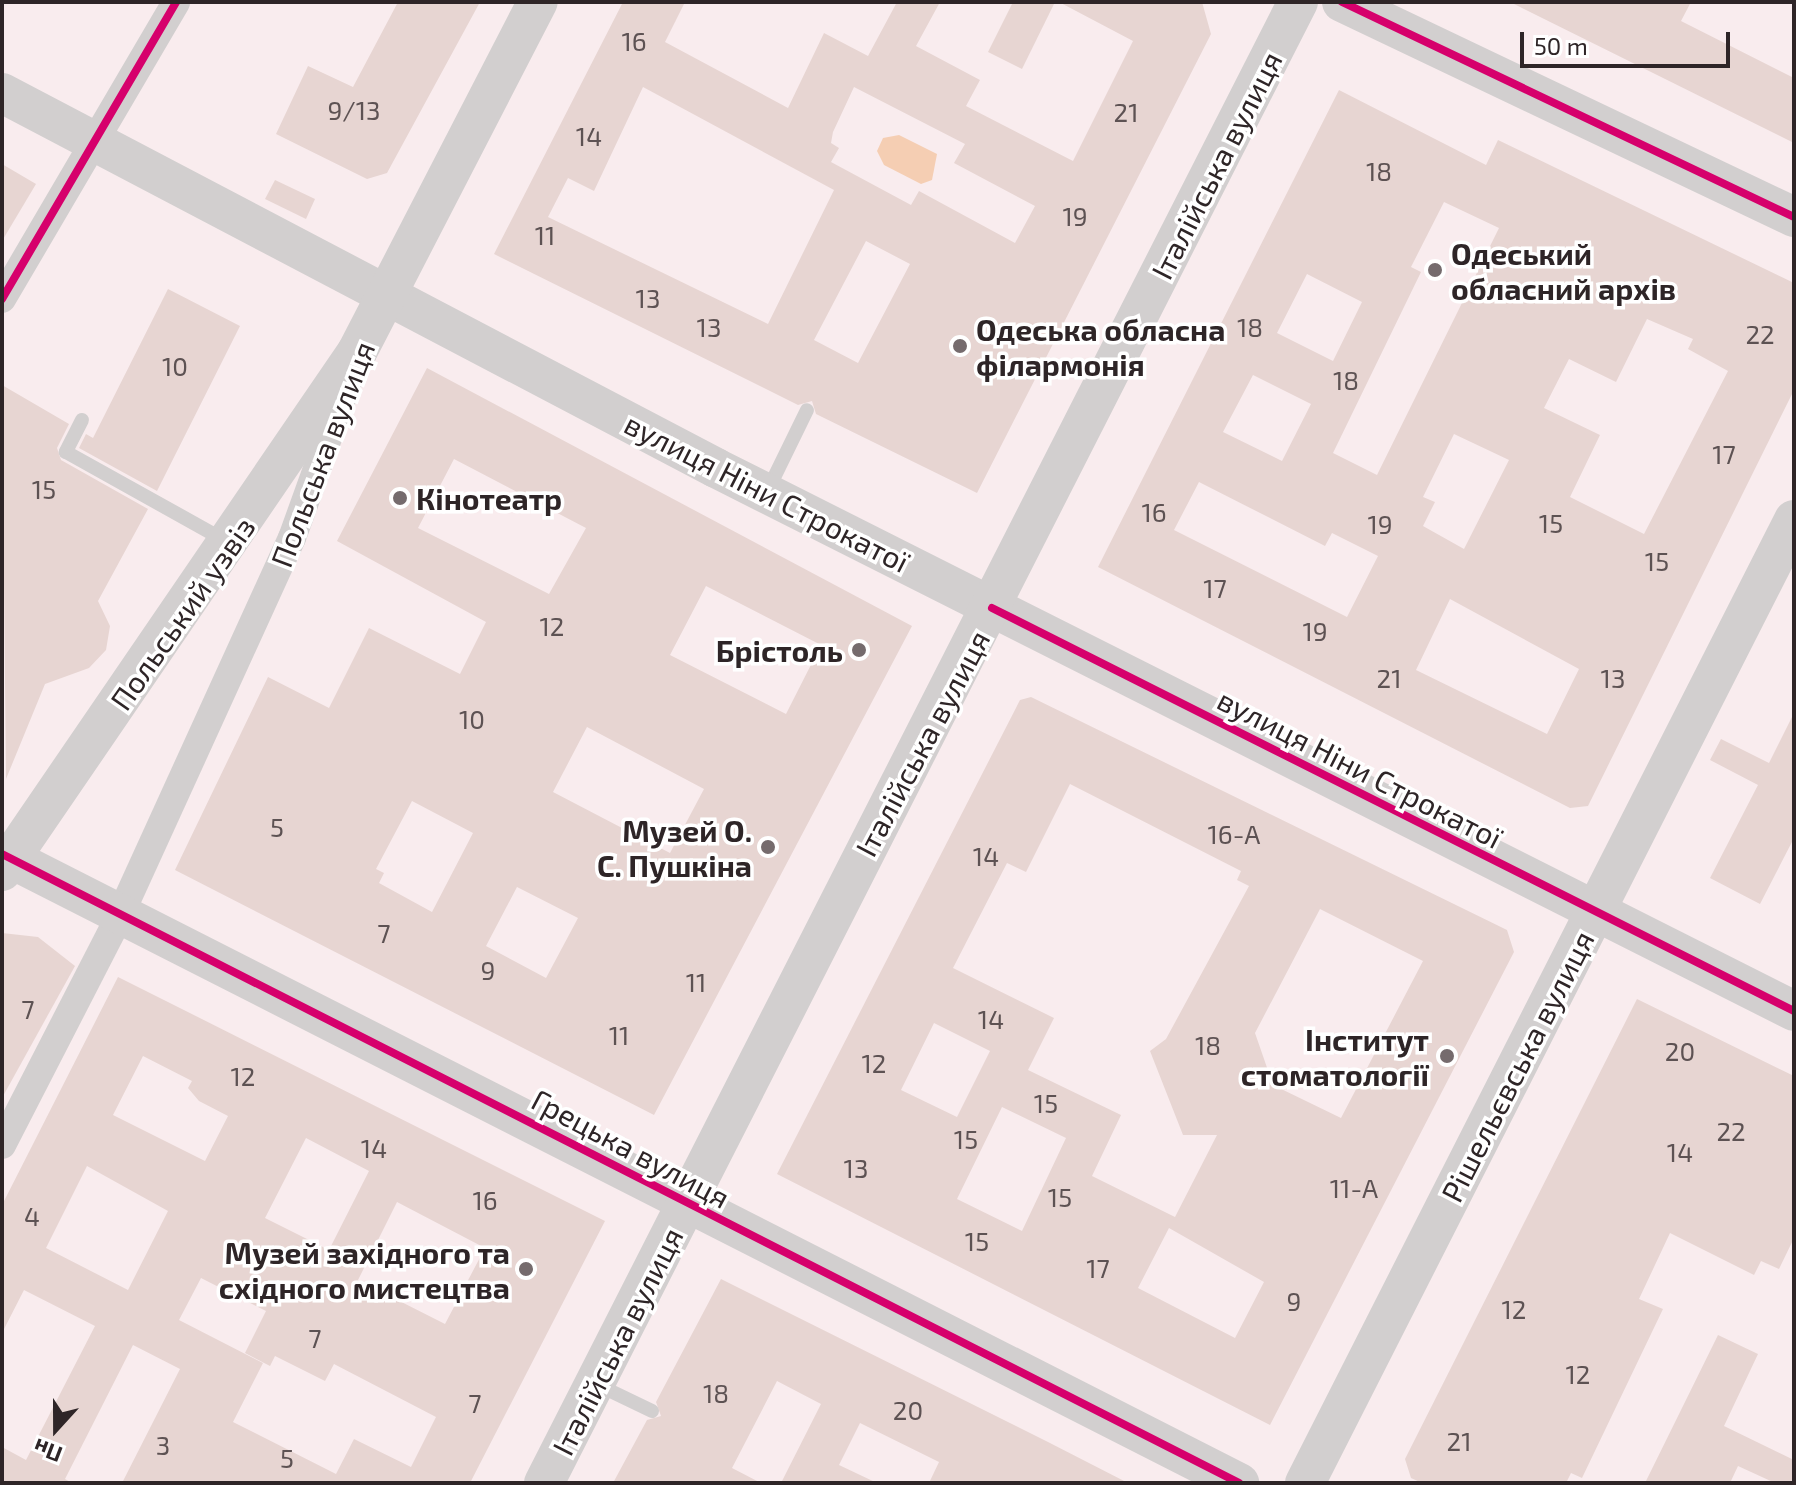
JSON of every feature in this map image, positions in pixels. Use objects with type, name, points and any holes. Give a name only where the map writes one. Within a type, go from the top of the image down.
[{"type":"main road","name":"Польська вулиця","points":[[357,352],[538,2]]},
{"type":"main road","name":"Італійська вулиця","points":[[544,1483],[1298,2]]},
{"type":"main road","points":[[1342,2],[1794,217]]},
{"type":"main road","name":"вулиця Ніни Строкатої","points":[[2,93],[767,493],[1594,916],[1794,1011]]},
{"type":"main road","name":"Польський узвіз","points":[[2,871],[231,544],[357,352]]},
{"type":"main road","name":"Рішельєвська вулиця","points":[[1305,1483],[1794,520]]},
{"type":"main road","name":"Грецька вулиця","points":[[2,854],[686,1205],[1239,1483]]},
{"type":"street","points":[[2,299],[176,2]]},
{"type":"street","name":"Польська вулиця","points":[[2,1145],[121,913],[292,538],[357,352]]},
{"type":"lane","points":[[767,493],[807,410]]},
{"type":"lane","points":[[82,420],[66,452],[231,544]]},
{"type":"lane","points":[[594,1383],[652,1411]]},
{"type":"shaded area","points":[[899,135],[937,154],[932,180],[921,184],[884,165],[877,151],[883,138]]},
{"type":"building","points":[[398,2],[480,2],[387,173],[367,179],[276,134],[308,66],[353,87]]},
{"type":"building","points":[[623,2],[685,2],[665,42],[788,108],[824,33],[868,56],[897,2],[940,2],[916,46],[980,80],[966,106],[1073,161],[1133,41],[1059,2],[1202,2],[1211,34],[977,493],[816,414],[812,401],[798,405],[494,254]],"holes":[[[643,87],[834,190],[768,324],[548,217],[568,178],[594,191]],[[854,87],[965,144],[954,163],[1035,206],[1015,243],[919,191],[911,205],[831,162],[839,148],[831,143],[833,132]],[[866,241],[910,264],[858,363],[814,340]]]},
{"type":"building","points":[[1013,2],[1055,2],[1022,69],[988,52]]},
{"type":"building","points":[[1510,2],[1691,2],[1681,21],[1794,78],[1794,143]]},
{"type":"building","points":[[1339,90],[1486,165],[1498,140],[1794,283],[1794,390],[1588,806],[1570,808],[1098,567]],"holes":[[[1444,202],[1499,228],[1377,475],[1333,453],[1421,272],[1411,267]],[[1307,274],[1362,302],[1333,361],[1277,333]],[[1647,319],[1693,339],[1688,349],[1728,371],[1644,534],[1570,497],[1600,435],[1544,408],[1569,359],[1616,382]],[[1253,375],[1311,404],[1282,461],[1223,432]],[[1454,434],[1509,460],[1464,549],[1423,526],[1435,502],[1423,497]],[[1199,482],[1325,546],[1332,533],[1378,556],[1347,617],[1174,530]],[[1450,599],[1579,669],[1547,734],[1416,670]]]},
{"type":"building","points":[[2,164],[36,184],[2,241]]},
{"type":"building","points":[[275,180],[315,199],[306,219],[265,199]]},
{"type":"building","points":[[168,289],[240,326],[157,491],[79,448],[86,434],[93,438]]},
{"type":"building","points":[[427,368],[912,626],[654,1115],[175,870],[268,677],[329,708],[369,628],[460,674],[486,622],[337,541]],"holes":[[[454,459],[586,528],[549,594],[418,528]],[[706,586],[821,645],[786,714],[670,655]],[[587,727],[704,789],[670,853],[553,792]],[[412,801],[473,833],[432,912],[379,883],[384,873],[376,869]],[[517,887],[578,918],[546,978],[486,946]]]},
{"type":"building","points":[[2,385],[69,424],[57,448],[61,460],[148,509],[98,601],[110,626],[106,650],[89,668],[45,684],[6,779]]},
{"type":"building","points":[[1031,697],[1507,930],[1514,952],[1270,1425],[777,1174],[1020,700]],"holes":[[[1070,784],[1241,871],[1237,880],[1249,886],[1166,1039],[1150,1051],[1183,1135],[1217,1135],[1175,1217],[1092,1176],[1121,1115],[1028,1070],[1054,1018],[953,968],[1007,863],[1026,872]],[[1320,909],[1423,961],[1341,1118],[1273,1085],[1255,1033]],[[934,1023],[990,1051],[957,1117],[901,1090]],[[1002,1107],[1066,1138],[1022,1231],[957,1199]],[[1169,1228],[1264,1282],[1235,1338],[1138,1288]]]},
{"type":"building","points":[[1794,713],[1794,838],[1760,904],[1710,878],[1758,785],[1710,760],[1721,739],[1769,763]]},
{"type":"building","points":[[2,933],[38,937],[75,966],[2,1098]]},
{"type":"building","points":[[118,977],[605,1221],[470,1483],[122,1483],[180,1369],[133,1345],[65,1479],[72,1483],[2,1483],[2,1447],[26,1460],[95,1326],[24,1290],[2,1333],[2,1205]],"holes":[[[143,1056],[192,1081],[188,1088],[199,1101],[228,1116],[205,1161],[113,1115]],[[306,1138],[369,1171],[329,1250],[265,1218]],[[87,1166],[168,1211],[128,1290],[46,1248]],[[397,1202],[485,1248],[445,1324],[358,1280]],[[201,1278],[266,1311],[245,1353],[270,1366],[275,1356],[325,1381],[334,1364],[436,1417],[411,1467],[354,1439],[336,1474],[233,1422],[263,1363],[179,1320]]]},
{"type":"building","points":[[1637,999],[1794,1076],[1794,1238],[1779,1269],[1761,1261],[1754,1275],[1670,1233],[1639,1299],[1663,1309],[1582,1478],[1571,1473],[1566,1483],[1422,1483],[1411,1478],[1405,1459]]},
{"type":"building","points":[[721,1279],[1128,1483],[929,1483],[939,1462],[860,1423],[839,1465],[877,1483],[781,1483],[821,1404],[777,1381],[732,1468],[761,1483],[613,1483],[647,1420],[661,1416],[656,1402]]},
{"type":"building","points":[[1718,1335],[1758,1354],[1724,1426],[1794,1460],[1794,1483],[1775,1483],[1738,1466],[1730,1483],[1645,1483]]},
{"type":"cycle path","points":[[2,299],[176,2]]},
{"type":"cycle path","points":[[1342,2],[1794,217]]},
{"type":"cycle path","points":[[992,608],[1794,1011]]},
{"type":"cycle path","points":[[2,854],[1239,1483]]},
{"type":"place","name":"Одеський обласний архів","points":[[1435,270]]},
{"type":"place","name":"Одеська обласна філармонія","points":[[960,346]]},
{"type":"place","name":"Кінотеатр","points":[[400,498]]},
{"type":"place","name":"Брістоль","points":[[859,650]]},
{"type":"place","name":"Музей О. С. Пушкіна","points":[[768,847]]},
{"type":"place","name":"Інститут стоматології","points":[[1447,1056]]},
{"type":"place","name":"Музей західного та східного мистецтва","points":[[526,1269]]}]
